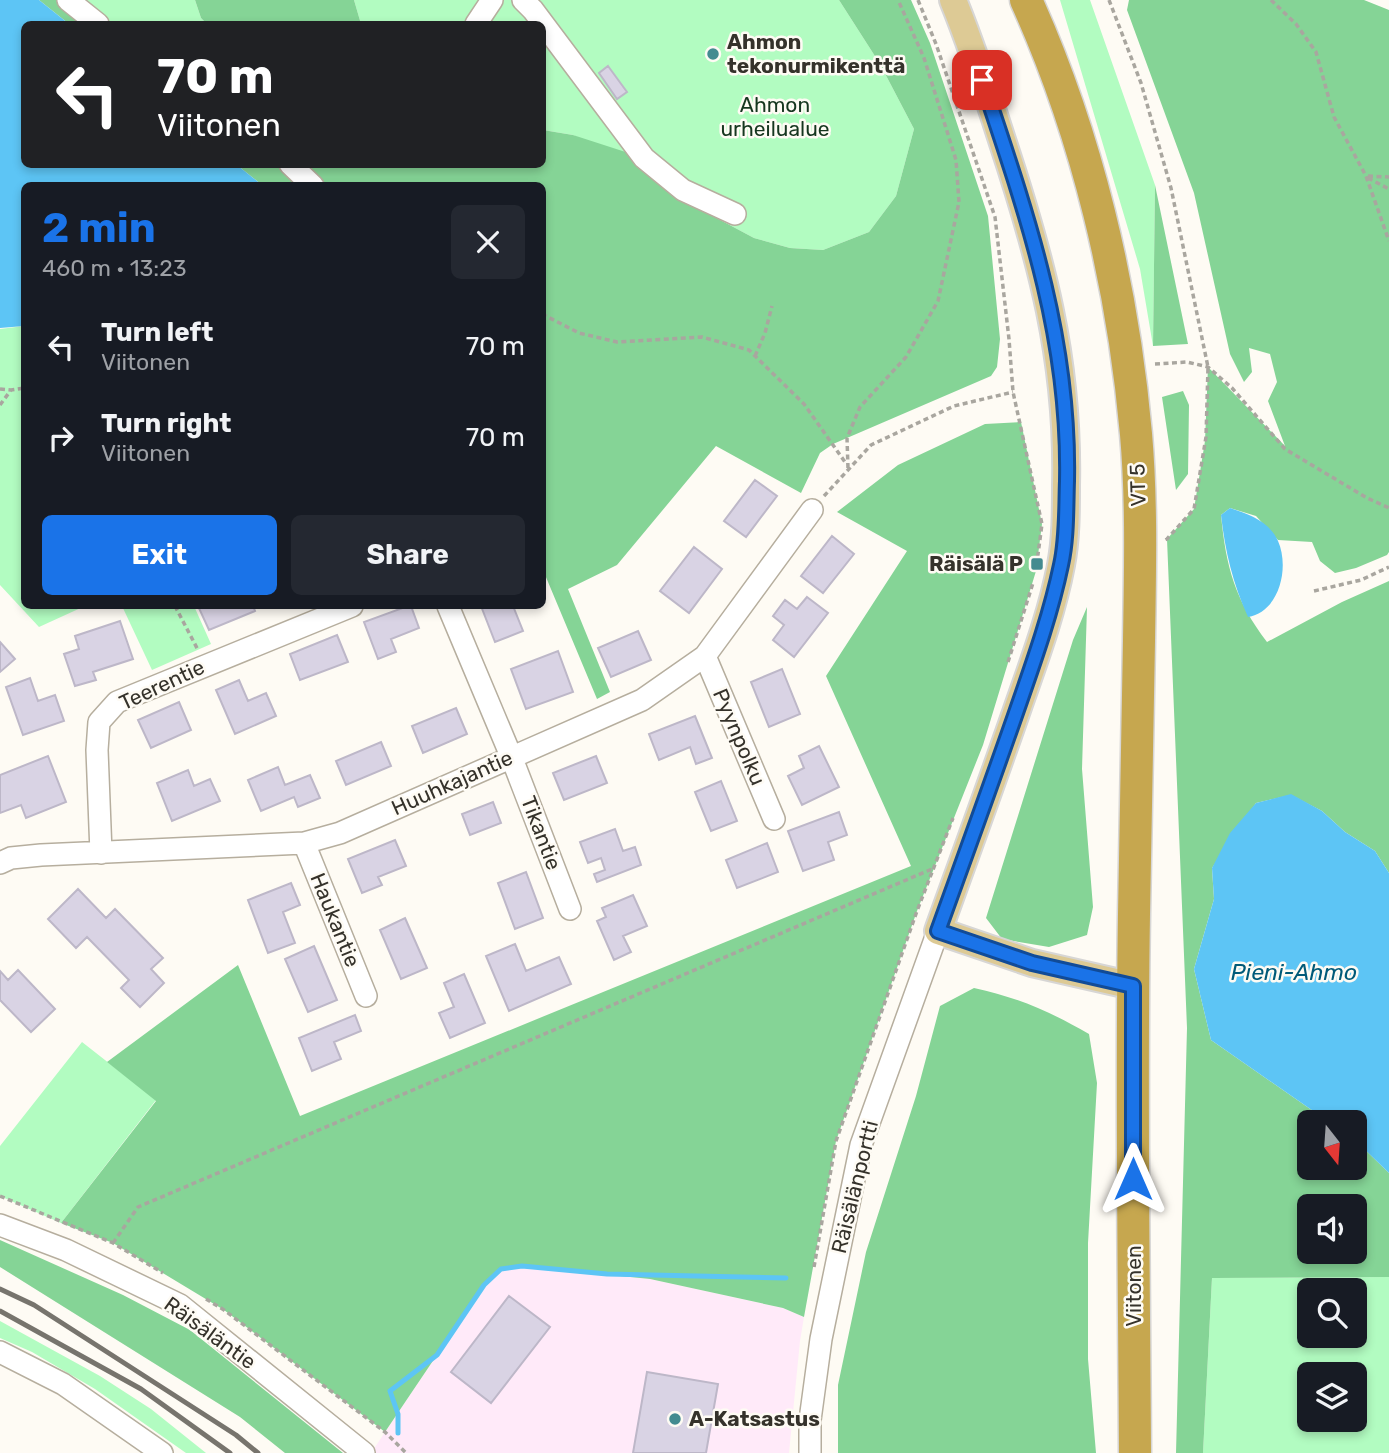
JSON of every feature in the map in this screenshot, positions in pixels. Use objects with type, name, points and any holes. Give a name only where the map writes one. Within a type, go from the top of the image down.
[{"type":"highway","name":"VT 5","points":[[1026,0],[1047,48],[1081,141],[1105,239],[1129,368],[1137,438],[1140,548],[1133,986]]},
{"type":"highway","name":"Viitonen","points":[[1133,986],[1135,1453]]},
{"type":"main road","points":[[953,0],[971,44],[1041,265],[1058,344],[1066,407],[1067,470],[1061,565],[1035,658],[938,931],[1032,963],[1133,986]]},
{"type":"street","points":[[68,0],[94,21]]},
{"type":"street","points":[[478,21],[492,0]]},
{"type":"street","points":[[523,0],[542,21]]},
{"type":"street","points":[[546,27],[643,158],[683,190],[735,214]]},
{"type":"street","points":[[294,168],[309,182]]},
{"type":"street","name":"Huuhkajantie","points":[[0,863],[41,855],[304,843],[340,833],[642,700],[705,656],[812,510]]},
{"type":"street","name":"Teerentie","points":[[101,853],[97,750],[99,722],[117,702],[344,609]]},
{"type":"street","points":[[449,609],[511,756]]},
{"type":"street","name":"Pyynpolku","points":[[705,656],[774,819]]},
{"type":"street","name":"Tikantie","points":[[511,756],[570,909]]},
{"type":"street","name":"Haukantie","points":[[304,843],[366,996]]},
{"type":"street","name":"Räisälänportti","points":[[810,1453],[810,1420],[821,1339],[861,1145],[938,931]]},
{"type":"street","name":"Räisäläntie","points":[[0,1225],[66,1250],[180,1305],[364,1453]]},
{"type":"street","points":[[0,1352],[62,1384],[162,1453]]},
{"type":"path","points":[[848,468],[847,438],[860,407],[906,357],[938,301],[959,202],[956,160],[924,58],[898,0]]},
{"type":"path","points":[[918,0],[936,44],[995,217],[1013,392],[1042,524],[1036,571],[1008,664]]},
{"type":"path","points":[[1109,0],[1141,83],[1171,188],[1208,366],[1206,438],[1194,509],[1167,539],[1140,548]]},
{"type":"path","points":[[1271,0],[1296,24],[1316,52],[1334,117],[1366,176],[1389,241]]},
{"type":"path","points":[[1366,176],[1389,177]]},
{"type":"path","points":[[1366,176],[1389,189]]},
{"type":"path","points":[[755,356],[772,306]]},
{"type":"path","points":[[546,316],[579,333],[617,342],[702,337],[749,351],[804,404],[848,468]]},
{"type":"path","points":[[1155,364],[1187,362],[1208,366],[1232,388],[1285,449],[1367,498],[1389,508]]},
{"type":"path","points":[[0,389],[21,388]]},
{"type":"path","points":[[0,405],[11,390]]},
{"type":"path","points":[[812,510],[871,445],[954,406],[1013,392]]},
{"type":"path","points":[[1314,592],[1361,580],[1389,567]]},
{"type":"path","points":[[177,609],[205,664]]},
{"type":"path","points":[[814,1268],[836,1142],[932,869],[958,807]]},
{"type":"path","points":[[113,1243],[138,1206],[932,869]]},
{"type":"shaded area","points":[[522,1266],[650,1279],[783,1308],[804,1317],[789,1453],[371,1453],[484,1285],[501,1269]]},
{"type":"green space","points":[[39,0],[68,0],[94,21],[65,21]]},
{"type":"green space","points":[[68,0],[195,0],[204,21],[94,21]]},
{"type":"green space","points":[[195,0],[354,0],[360,21],[204,21]]},
{"type":"green space","name":"Ahmon urheilualue","points":[[354,0],[839,0],[880,64],[914,129],[896,196],[869,232],[823,250],[790,248],[754,238],[709,214],[683,190],[573,135],[546,130],[546,21],[360,21]]},
{"type":"green space","points":[[839,0],[911,0],[930,43],[988,216],[1000,339],[997,367],[991,376],[833,444],[820,453],[801,493],[716,446],[617,565],[568,589],[610,692],[597,699],[546,577],[546,182],[258,182],[241,168],[546,168],[546,130],[573,135],[644,158],[709,214],[754,238],[790,248],[823,250],[869,232],[896,196],[914,129],[880,64]]},
{"type":"green space","points":[[1060,0],[1090,0],[1155,185],[1153,346],[1140,269]]},
{"type":"green space","points":[[1129,0],[1364,0],[1389,10],[1389,552],[1356,568],[1335,573],[1320,561],[1312,542],[1278,540],[1256,516],[1230,508],[1221,515],[1234,582],[1247,612],[1267,642],[1342,602],[1389,581],[1389,873],[1375,851],[1345,832],[1322,811],[1291,795],[1256,803],[1212,868],[1214,899],[1194,969],[1211,1040],[1312,1110],[1297,1110],[1297,1180],[1367,1180],[1367,1152],[1389,1173],[1389,1277],[1212,1278],[1203,1453],[1176,1453],[1187,1028],[1167,539],[1194,509],[1205,441],[1208,367],[1285,446],[1268,401],[1277,382],[1270,354],[1249,348],[1252,372],[1244,382],[1230,354],[1194,193],[1127,10]]},
{"type":"green space","points":[[1155,185],[1188,344],[1153,346]]},
{"type":"green space","points":[[21,326],[21,608],[0,585],[0,329]]},
{"type":"green space","points":[[1183,391],[1189,405],[1188,474],[1176,490],[1162,397]]},
{"type":"green space","points":[[1021,422],[1042,524],[1036,571],[983,745],[917,911],[836,1141],[804,1317],[783,1308],[650,1279],[522,1266],[501,1269],[484,1285],[385,1432],[224,1310],[113,1243],[61,1223],[156,1101],[107,1062],[238,965],[300,1116],[911,866],[826,676],[907,551],[837,512],[898,465],[985,424]]},
{"type":"green space","points":[[1087,607],[1082,769],[1093,907],[1087,935],[1049,947],[1002,939],[986,918],[1073,640]]},
{"type":"green space","points":[[22,609],[78,609],[39,627]]},
{"type":"green space","points":[[123,609],[195,609],[211,644],[152,670]]},
{"type":"green space","points":[[974,988],[1033,1006],[1089,1034],[1097,1083],[1088,1243],[1088,1359],[1096,1453],[838,1453],[838,1385],[866,1252],[916,1096],[940,1006]]},
{"type":"green space","points":[[82,1042],[156,1100],[61,1223],[0,1196],[0,1146]]},
{"type":"green space","points":[[0,1240],[123,1295],[190,1330],[343,1453],[285,1453],[240,1417],[0,1267]]},
{"type":"green space","points":[[1389,1277],[1389,1453],[1203,1453],[1212,1278]]},
{"type":"green space","points":[[0,1321],[100,1376],[151,1409],[206,1453],[186,1453],[95,1389],[32,1352],[0,1338]]},
{"type":"water","points":[[0,0],[39,0],[65,21],[21,21],[21,168],[241,168],[258,182],[21,182],[21,326],[0,328]]},
{"type":"water","points":[[1230,508],[1251,516],[1270,529],[1278,541],[1283,564],[1282,576],[1274,598],[1259,613],[1248,617],[1230,567],[1225,541],[1221,515]]},
{"type":"water","name":"Pieni-Ahmo","points":[[1291,794],[1322,811],[1345,832],[1375,851],[1389,873],[1389,1173],[1367,1152],[1367,1110],[1312,1110],[1211,1040],[1194,969],[1214,899],[1212,868],[1230,833],[1256,803]]},
{"type":"building","points":[[608,66],[627,92],[617,99],[599,73]]},
{"type":"building","points":[[755,480],[777,496],[746,537],[724,521]]},
{"type":"building","points":[[832,536],[854,554],[823,593],[801,576]]},
{"type":"building","points":[[694,547],[722,569],[689,613],[660,591]]},
{"type":"building","points":[[807,597],[828,613],[794,657],[773,640],[784,625],[773,616],[785,600],[797,609]]},
{"type":"building","points":[[199,609],[254,609],[255,611],[209,630]]},
{"type":"building","points":[[400,609],[412,609],[419,628],[391,639],[396,652],[378,659],[364,622]]},
{"type":"building","points":[[482,609],[514,609],[523,631],[495,642]]},
{"type":"building","points":[[120,621],[133,659],[93,672],[96,680],[75,686],[64,654],[79,649],[75,636]]},
{"type":"building","points":[[638,631],[651,660],[611,677],[598,648]]},
{"type":"building","points":[[337,635],[348,662],[300,680],[290,654]]},
{"type":"building","points":[[0,642],[15,659],[0,672]]},
{"type":"building","points":[[558,651],[573,692],[526,709],[511,669]]},
{"type":"building","points":[[782,669],[800,714],[769,727],[751,682]]},
{"type":"building","points":[[30,678],[38,701],[55,695],[64,721],[23,735],[6,687]]},
{"type":"building","points":[[239,680],[248,701],[266,693],[276,716],[235,734],[216,690]]},
{"type":"building","points":[[179,702],[191,730],[151,748],[138,720]]},
{"type":"building","points":[[456,708],[467,734],[423,753],[412,726]]},
{"type":"building","points":[[695,716],[712,758],[696,764],[690,747],[659,760],[649,734]]},
{"type":"building","points":[[381,742],[391,766],[346,785],[336,761]]},
{"type":"building","points":[[819,746],[839,787],[802,805],[788,776],[804,768],[799,756]]},
{"type":"building","points":[[48,756],[66,802],[26,818],[21,805],[0,813],[0,775]]},
{"type":"building","points":[[596,756],[607,783],[564,800],[553,773]]},
{"type":"building","points":[[278,767],[285,785],[310,775],[320,798],[298,807],[294,797],[261,811],[248,780]]},
{"type":"building","points":[[188,770],[194,786],[210,779],[220,801],[172,821],[157,783]]},
{"type":"building","points":[[721,781],[737,821],[711,831],[695,792]]},
{"type":"building","points":[[493,802],[501,823],[470,835],[462,814]]},
{"type":"building","points":[[839,812],[847,835],[828,842],[834,860],[803,871],[788,831]]},
{"type":"building","points":[[615,829],[623,851],[635,847],[641,865],[597,882],[594,874],[605,870],[601,858],[588,863],[580,842]]},
{"type":"building","points":[[395,840],[406,866],[378,877],[382,885],[362,893],[348,859]]},
{"type":"building","points":[[767,843],[778,872],[737,888],[726,860]]},
{"type":"building","points":[[526,872],[543,918],[515,929],[498,883]]},
{"type":"building","points":[[291,883],[300,905],[283,912],[295,943],[268,953],[248,900]]},
{"type":"building","points":[[78,889],[106,918],[115,909],[163,958],[151,969],[164,983],[140,1007],[121,988],[129,980],[87,937],[76,948],[48,919]]},
{"type":"building","points":[[633,895],[647,926],[623,936],[631,952],[614,960],[597,921],[606,917],[602,908]]},
{"type":"building","points":[[405,918],[427,968],[401,979],[380,930]]},
{"type":"building","points":[[515,944],[526,971],[559,957],[571,984],[509,1011],[486,956]]},
{"type":"building","points":[[314,946],[337,1000],[308,1012],[285,959]]},
{"type":"building","points":[[18,970],[55,1009],[31,1032],[0,1000],[0,971],[8,980]]},
{"type":"building","points":[[464,974],[485,1023],[450,1038],[439,1013],[454,1007],[444,983]]},
{"type":"building","points":[[355,1015],[361,1031],[334,1042],[341,1059],[312,1071],[299,1038]]},
{"type":"building","points":[[509,1296],[550,1327],[491,1403],[451,1372]]},
{"type":"building","name":"A-Katsastus","points":[[647,1372],[718,1384],[706,1453],[633,1453]]},
{"type":"waterway","points":[[398,1433],[398,1414],[390,1391],[437,1355],[484,1285],[501,1269],[522,1266],[607,1274],[786,1278]]},
{"type":"railway","points":[[0,1289],[34,1305],[236,1435],[258,1453]]},
{"type":"railway","points":[[0,1311],[141,1389],[230,1453]]},
{"type":"place","name":"Ahmon tekonurmikenttä","points":[[713,54]]},
{"type":"place","name":"Räisälä P","points":[[1037,564]]},
{"type":"place","name":"A-Katsastus","points":[[675,1419]]},
{"type":"route","points":[[982,80],[1027,216],[1058,344],[1066,407],[1066,522],[1061,565],[1035,658],[938,931],[1032,963],[1133,986],[1133,1179]]}]
